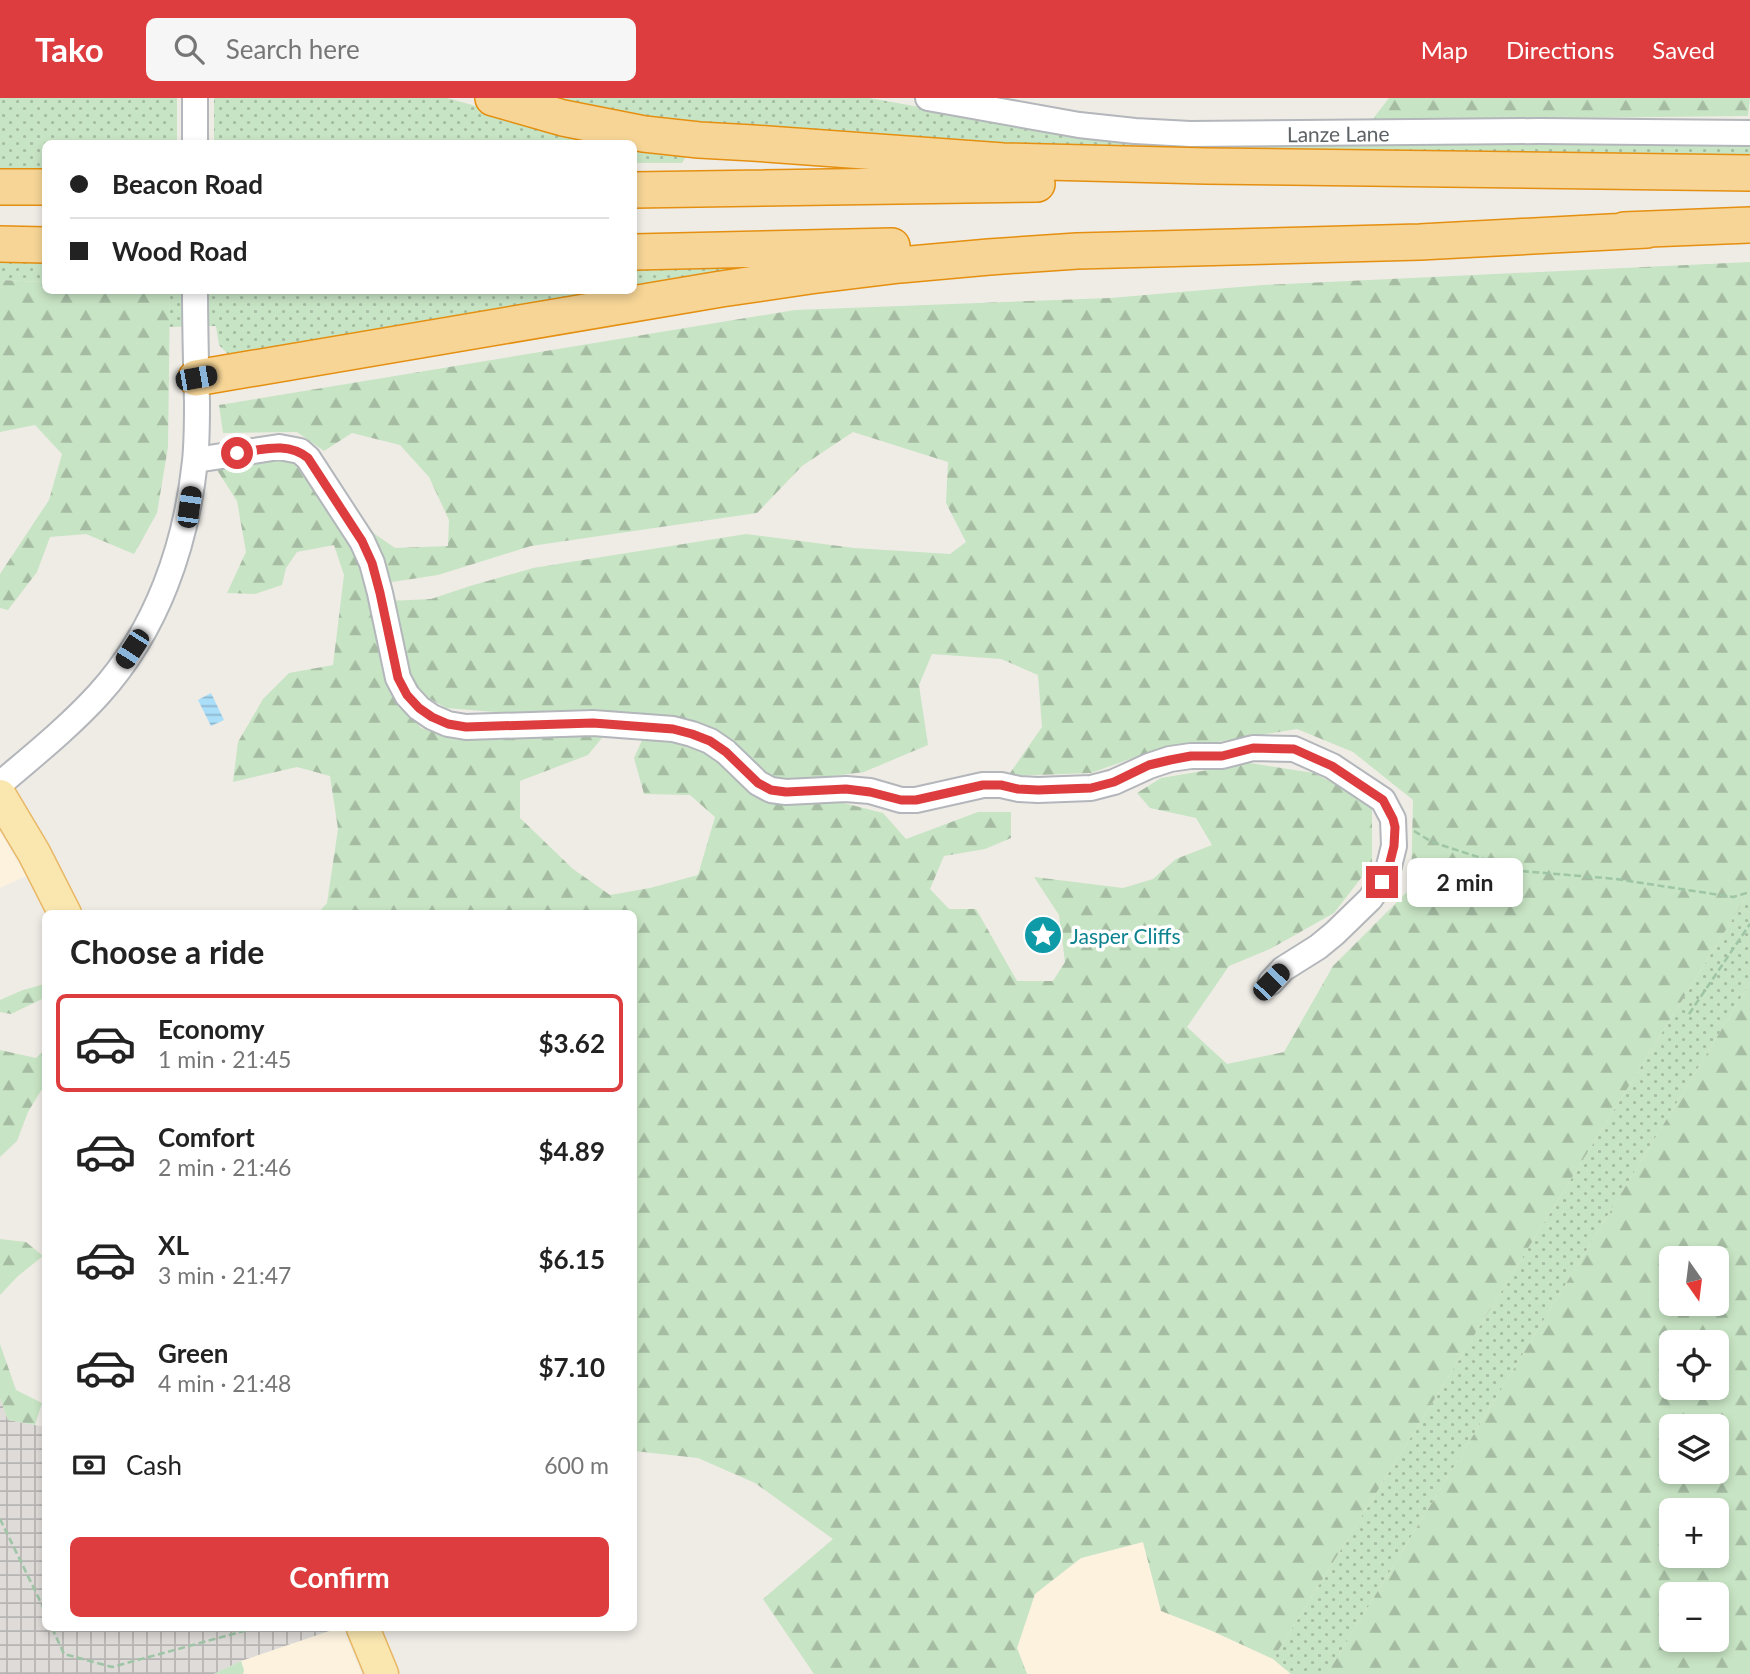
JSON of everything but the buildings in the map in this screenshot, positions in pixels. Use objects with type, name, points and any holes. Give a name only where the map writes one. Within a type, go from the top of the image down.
[{"type":"highway","points":[[492,98],[617,130],[699,140],[1003,161],[1750,173]]},
{"type":"highway","points":[[637,190],[1712,172]]},
{"type":"highway","points":[[0,187],[42,187]]},
{"type":"highway","points":[[196,378],[721,289],[900,265],[1077,251],[1420,242],[1750,225]]},
{"type":"highway","points":[[637,252],[1647,230]]},
{"type":"highway","points":[[0,244],[42,245]]},
{"type":"main road","points":[[0,796],[34,853],[63,910]]},
{"type":"main road","points":[[364,1631],[382,1674]]},
{"type":"street","points":[[195,98],[195,140]]},
{"type":"street","name":"Lanze Lane","points":[[928,98],[1079,125],[1190,134],[1514,131],[1750,133]]},
{"type":"street","points":[[0,783],[75,718],[100,692],[123,663],[164,592],[189,507],[196,460],[195,294]]},
{"type":"street","points":[[196,460],[279,447],[300,451],[308,458],[362,541],[372,563],[398,678],[407,695],[419,708],[448,724],[466,727],[593,723],[673,729],[710,741],[726,752],[758,783],[771,790],[786,792],[846,789],[901,800],[916,800],[983,785],[1038,790],[1091,788],[1114,782],[1149,765],[1191,756],[1222,756],[1253,748],[1294,749],[1332,766],[1388,810],[1394,846],[1389,866],[1370,899],[1335,933],[1283,969],[1271,982]]},
{"type":"path","points":[[1388,810],[1432,842],[1521,871],[1616,880],[1733,897],[1750,892]]},
{"type":"path","points":[[1689,1014],[1750,924]]},
{"type":"path","points":[[0,1519],[42,1605]]},
{"type":"path","points":[[53,1631],[64,1654],[112,1667],[244,1631]]},
{"type":"shaded area","points":[[0,831],[26,876],[0,888]]},
{"type":"shaded area","points":[[0,1398],[8,1420],[42,1426],[42,1631],[329,1631],[241,1661],[214,1674],[0,1674]]},
{"type":"shaded area","points":[[1143,1542],[1161,1611],[1273,1659],[1291,1674],[1027,1674],[1017,1648],[1035,1594],[1081,1558]]},
{"type":"shaded area","points":[[329,1631],[344,1631],[362,1674],[243,1674],[241,1661]]},
{"type":"green space","points":[[0,98],[177,98],[177,140],[42,140],[42,169],[0,169]]},
{"type":"green space","points":[[214,98],[447,98],[612,140],[214,140]]},
{"type":"green space","points":[[538,98],[869,98],[1105,140],[1750,142],[1750,157],[1420,157],[1304,149],[1148,152],[653,125]]},
{"type":"green space","points":[[1389,98],[1750,98],[1748,116],[1372,120]]},
{"type":"green space","points":[[637,145],[689,151],[682,163],[637,163]]},
{"type":"green space","points":[[849,253],[850,260],[742,273],[637,291],[637,258]]},
{"type":"green space","points":[[1750,262],[1750,891],[1273,1659],[1161,1611],[1143,1542],[1081,1558],[1035,1594],[1017,1648],[1027,1674],[814,1674],[763,1599],[833,1539],[755,1483],[698,1458],[637,1451],[637,910],[321,910],[327,903],[338,829],[330,776],[297,767],[233,782],[238,742],[263,699],[289,673],[333,665],[344,575],[334,545],[297,552],[286,568],[282,585],[255,594],[227,593],[246,552],[237,501],[217,470],[271,457],[303,464],[365,569],[405,707],[421,728],[458,740],[606,733],[588,755],[520,781],[520,818],[573,869],[610,895],[698,875],[715,817],[690,795],[644,794],[634,758],[644,736],[689,742],[721,765],[756,797],[832,800],[883,813],[906,839],[978,812],[1011,812],[1011,838],[985,849],[944,856],[930,889],[949,909],[976,909],[1017,981],[1053,981],[1065,962],[1059,915],[1034,877],[1123,888],[1153,879],[1176,859],[1212,845],[1196,818],[1150,808],[1137,793],[1161,778],[1250,763],[1314,773],[1372,804],[1372,864],[1334,913],[1270,949],[1229,966],[1187,1027],[1227,1064],[1284,1052],[1333,966],[1411,888],[1413,800],[1353,752],[1297,729],[1144,754],[1091,773],[1008,776],[1042,727],[1038,675],[1001,659],[932,654],[919,685],[928,745],[864,772],[779,783],[729,741],[696,723],[595,709],[507,713],[446,708],[413,689],[389,601],[431,599],[533,568],[746,534],[854,548],[950,554],[966,542],[946,503],[948,462],[853,432],[802,466],[757,513],[531,546],[438,575],[385,583],[366,528],[395,548],[448,546],[449,520],[429,477],[400,445],[352,433],[324,451],[297,432],[223,433],[219,405],[795,310],[1110,298],[1263,285]]},
{"type":"green space","points":[[0,263],[42,263],[42,282],[0,280]]},
{"type":"green space","points":[[0,280],[42,282],[42,294],[170,294],[168,447],[157,513],[134,554],[86,534],[50,537],[37,572],[8,610],[0,608],[0,574],[49,500],[62,454],[35,425],[0,432]]},
{"type":"green space","points":[[170,294],[622,294],[252,359],[233,359],[219,345],[216,326],[169,327]]},
{"type":"green space","points":[[1750,891],[1750,983],[1327,1674],[1291,1674],[1273,1659]]},
{"type":"green space","points":[[1750,983],[1750,1674],[1327,1674]]},
{"type":"green space","points":[[42,985],[42,999],[11,1014],[0,1012],[0,1000]]},
{"type":"green space","points":[[0,1050],[36,1058],[42,1052],[42,1089],[28,1112],[17,1141],[0,1157]]},
{"type":"green space","points":[[0,1239],[26,1242],[42,1257],[0,1295]]},
{"type":"green space","points":[[0,1344],[16,1390],[42,1403],[35,1425],[8,1420],[0,1398]]},
{"type":"green space","points":[[241,1661],[243,1674],[214,1674]]},
{"type":"water","points":[[211,693],[224,720],[211,726],[198,700]]},
{"type":"place","name":"Jasper Cliffs","points":[[1043,935]]},
{"type":"route","points":[[237,453],[279,447],[295,449],[308,458],[362,541],[372,563],[398,678],[407,695],[419,708],[447,724],[466,727],[593,723],[673,729],[710,741],[726,752],[758,783],[771,790],[786,792],[846,789],[901,800],[916,800],[983,785],[1038,790],[1091,788],[1114,782],[1149,765],[1170,760],[1191,756],[1222,756],[1253,748],[1294,749],[1332,766],[1383,800],[1395,827],[1394,846],[1382,882]]}]
